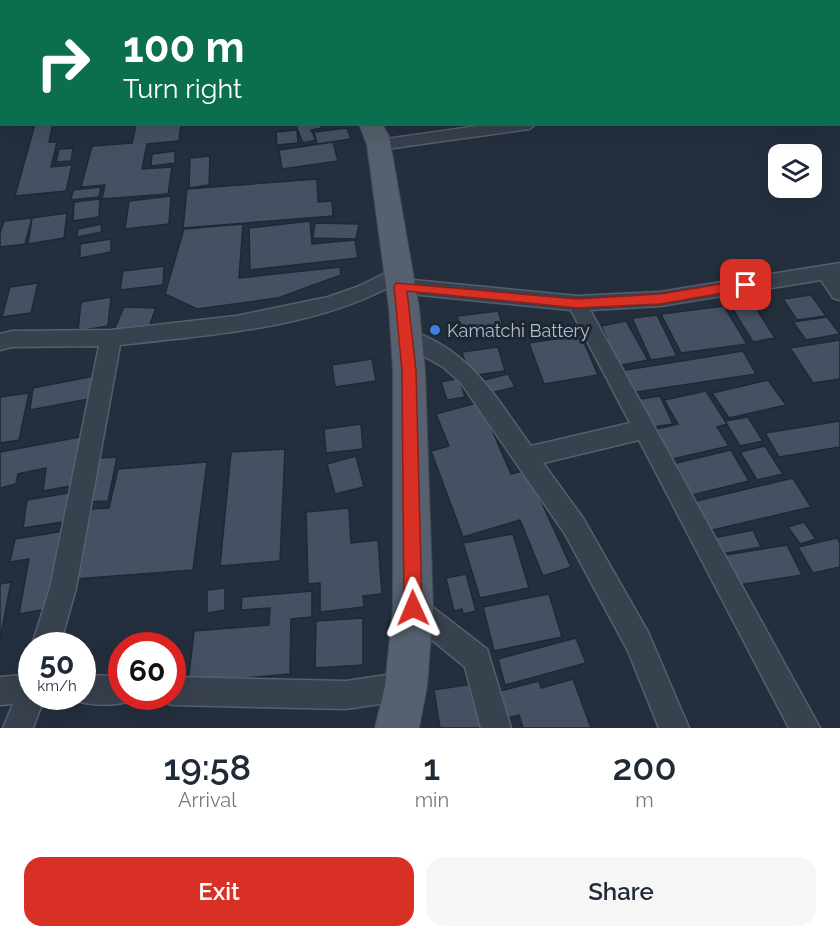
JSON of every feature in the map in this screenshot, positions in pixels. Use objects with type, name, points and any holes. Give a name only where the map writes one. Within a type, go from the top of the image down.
[{"type":"main road","points":[[374,135],[400,291],[409,371],[413,608],[406,686],[397,728]]},
{"type":"street","points":[[374,135],[501,126]]},
{"type":"street","points":[[0,342],[12,339],[111,338],[236,324],[330,304],[364,292],[400,291],[577,303],[660,299],[833,271],[840,293]]},
{"type":"street","points":[[400,291],[450,360],[470,377],[574,526],[638,642],[674,728]]},
{"type":"street","points":[[577,303],[805,728]]},
{"type":"street","points":[[50,632],[63,588],[111,338]]},
{"type":"street","points":[[525,457],[643,429]]},
{"type":"street","points":[[413,608],[477,659],[496,728]]},
{"type":"street","points":[[186,691],[346,695],[406,686]]},
{"type":"street","points":[[0,691],[18,690]]},
{"type":"street","points":[[18,728],[25,710]]},
{"type":"building","points":[[34,126],[53,126],[49,142],[57,142],[51,167],[72,165],[66,191],[15,196]]},
{"type":"building","points":[[136,126],[181,126],[179,141],[147,144],[142,169],[172,167],[168,194],[102,199],[105,185],[81,187],[92,146],[132,143]]},
{"type":"building","points":[[296,126],[321,126],[322,128],[311,130],[316,140],[303,143]]},
{"type":"building","points":[[347,128],[351,139],[317,144],[314,132]]},
{"type":"building","points":[[297,130],[298,143],[277,145],[276,132]]},
{"type":"building","points":[[333,142],[338,161],[282,169],[279,150]]},
{"type":"building","points":[[73,148],[71,161],[56,162],[59,149]]},
{"type":"building","points":[[175,151],[175,163],[151,166],[152,154]]},
{"type":"building","points":[[210,156],[209,185],[189,188],[190,158]]},
{"type":"building","points":[[317,179],[318,202],[332,201],[333,216],[183,228],[187,189]]},
{"type":"building","points":[[101,187],[99,197],[71,200],[73,190]]},
{"type":"building","points":[[171,196],[169,224],[125,229],[129,201]]},
{"type":"building","points":[[100,199],[99,217],[73,221],[74,202]]},
{"type":"building","points":[[67,213],[64,238],[28,244],[32,218]]},
{"type":"building","points":[[32,218],[25,244],[0,247],[0,233],[4,221]]},
{"type":"building","points":[[310,221],[312,244],[355,240],[358,258],[250,270],[249,228]]},
{"type":"building","points":[[315,223],[359,224],[356,239],[313,238]]},
{"type":"building","points":[[101,224],[102,232],[77,237],[78,229]]},
{"type":"building","points":[[243,224],[239,278],[340,267],[341,275],[278,298],[197,309],[165,294],[184,229]]},
{"type":"building","points":[[111,239],[111,252],[80,258],[80,244]]},
{"type":"building","points":[[164,266],[163,285],[120,290],[123,271]]},
{"type":"building","points":[[38,283],[31,313],[2,317],[10,287]]},
{"type":"building","points":[[811,295],[826,316],[797,320],[783,299]]},
{"type":"building","points":[[111,297],[108,326],[78,331],[81,302]]},
{"type":"building","points":[[749,297],[775,338],[753,342],[727,300]]},
{"type":"building","points":[[724,306],[747,344],[681,353],[661,314]]},
{"type":"building","points":[[124,307],[156,308],[147,332],[114,330]]},
{"type":"building","points":[[498,311],[506,335],[464,341],[457,316]]},
{"type":"building","points":[[657,315],[677,356],[651,360],[632,318]]},
{"type":"building","points":[[827,317],[840,334],[806,340],[793,322]]},
{"type":"building","points":[[626,321],[648,360],[617,366],[603,339],[607,338],[601,326]]},
{"type":"building","points":[[581,335],[598,375],[544,384],[529,343]]},
{"type":"building","points":[[840,340],[840,379],[813,383],[790,348]]},
{"type":"building","points":[[498,347],[505,371],[469,376],[462,352]]},
{"type":"building","points":[[743,351],[756,374],[630,393],[620,371]]},
{"type":"building","points":[[372,359],[376,381],[335,387],[332,365]]},
{"type":"building","points":[[508,374],[515,387],[490,393],[484,380]]},
{"type":"building","points":[[94,376],[94,398],[30,410],[33,388]]},
{"type":"building","points":[[459,378],[465,397],[447,400],[441,382]]},
{"type":"building","points":[[768,380],[786,405],[729,418],[712,393]]},
{"type":"building","points":[[706,391],[727,424],[717,427],[729,446],[664,461],[648,431],[678,424],[664,400]]},
{"type":"building","points":[[29,393],[19,440],[0,443],[0,397]]},
{"type":"building","points":[[660,396],[673,424],[646,428],[634,400]]},
{"type":"building","points":[[480,402],[511,474],[527,470],[571,567],[543,576],[520,520],[463,537],[431,451],[449,446],[436,414]]},
{"type":"building","points":[[748,417],[763,441],[740,446],[725,421]]},
{"type":"building","points":[[840,421],[840,447],[779,457],[765,433]]},
{"type":"building","points":[[361,424],[363,449],[326,453],[324,429]]},
{"type":"building","points":[[85,436],[81,484],[43,491],[46,468],[18,474],[16,484],[0,488],[0,452]]},
{"type":"building","points":[[765,446],[783,474],[757,480],[740,452]]},
{"type":"building","points":[[285,449],[280,561],[220,566],[231,452]]},
{"type":"building","points":[[731,450],[749,481],[684,497],[668,465]]},
{"type":"building","points":[[356,456],[364,487],[335,494],[327,464]]},
{"type":"building","points":[[117,457],[108,501],[88,502],[99,458]]},
{"type":"building","points":[[207,462],[193,570],[75,579],[91,509],[109,508],[118,469]]},
{"type":"building","points":[[793,478],[811,507],[708,531],[692,502]]},
{"type":"building","points":[[74,492],[70,521],[23,528],[27,500]]},
{"type":"building","points":[[349,508],[351,543],[378,540],[382,594],[363,596],[364,607],[320,612],[320,583],[308,584],[306,512]]},
{"type":"building","points":[[804,522],[816,539],[800,544],[788,527]]},
{"type":"building","points":[[753,530],[761,547],[721,554],[713,538]]},
{"type":"building","points":[[64,531],[53,608],[19,614],[29,559],[10,562],[15,539]]},
{"type":"building","points":[[513,534],[529,588],[480,598],[463,543]]},
{"type":"building","points":[[837,538],[840,543],[840,567],[813,573],[798,547]]},
{"type":"building","points":[[787,545],[802,575],[738,585],[725,555]]},
{"type":"building","points":[[466,574],[476,611],[463,614],[462,609],[454,611],[446,578]]},
{"type":"building","points":[[11,582],[0,640],[0,584]]},
{"type":"building","points":[[225,588],[225,610],[207,613],[207,590]]},
{"type":"building","points":[[312,591],[312,617],[291,619],[290,674],[188,683],[194,631],[269,625],[270,608],[241,610],[242,597]]},
{"type":"building","points":[[549,594],[562,637],[494,651],[483,607]]},
{"type":"building","points":[[363,618],[363,665],[315,668],[316,621]]},
{"type":"building","points":[[576,638],[586,663],[505,685],[498,659]]},
{"type":"building","points":[[573,679],[591,728],[523,728],[519,715],[508,718],[500,691],[539,681],[541,688]]},
{"type":"building","points":[[478,683],[487,728],[440,728],[434,690]]},
{"type":"place","name":"Kamatchi Battery","points":[[435,330]]},
{"type":"route","points":[[413,608],[409,371],[400,286],[469,295],[577,303],[660,299],[746,285]]}]
